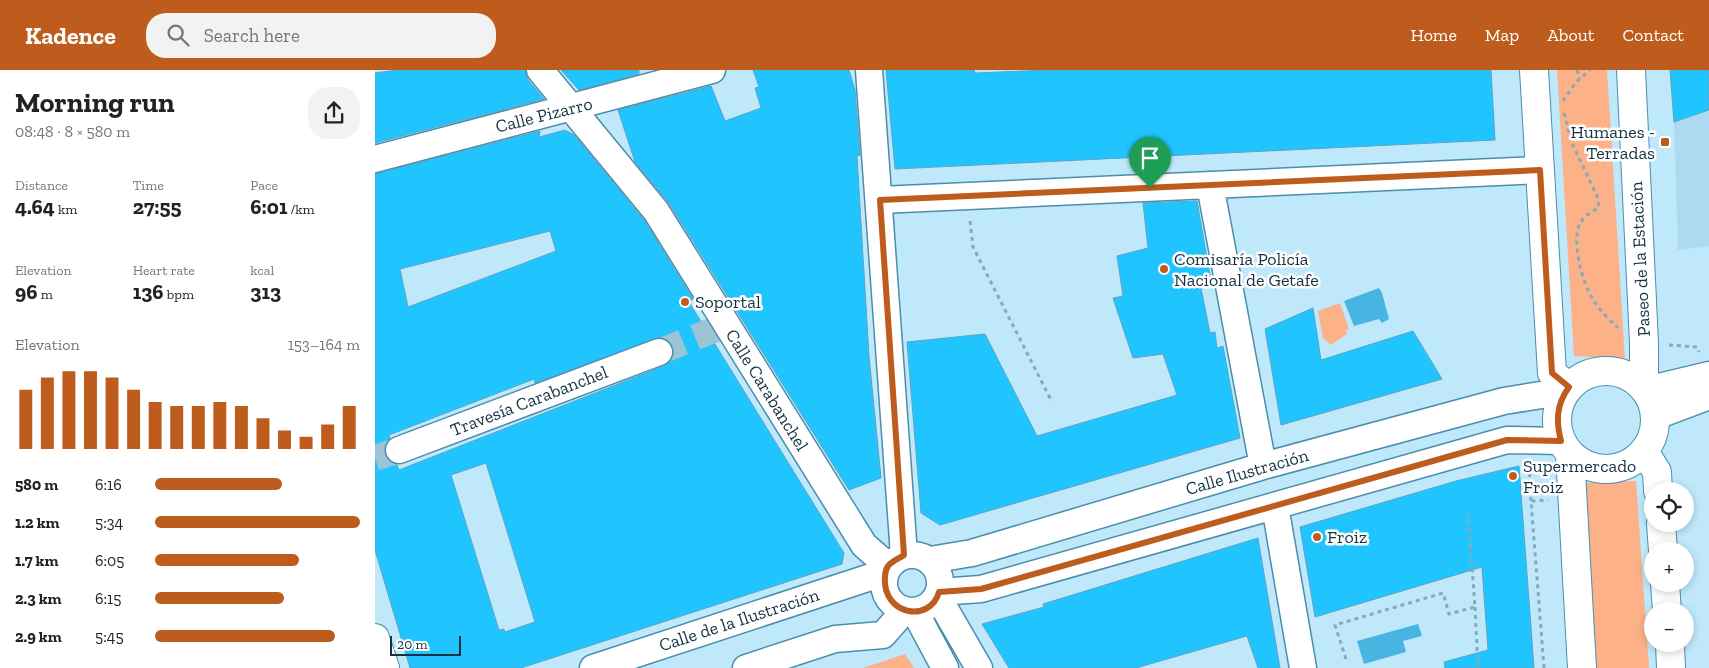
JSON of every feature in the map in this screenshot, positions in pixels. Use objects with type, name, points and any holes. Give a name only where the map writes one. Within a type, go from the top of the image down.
[{"type":"street","name":"Calle Carabanchel","points":[[540,70],[574,108],[657,211],[864,545],[893,564]]},
{"type":"street","points":[[869,70],[880,200],[893,564],[884,589],[892,603],[910,611],[945,668]]},
{"type":"street","points":[[1534,70],[1552,373],[1568,389]]},
{"type":"street","name":"Paseo de la Estación","points":[[1631,70],[1645,388]]},
{"type":"street","name":"Calle Pizarro","points":[[375,158],[574,108],[702,71]]},
{"type":"street","points":[[880,200],[1540,170]]},
{"type":"street","points":[[1210,185],[1263,466]]},
{"type":"street","name":"Travesía Carabanchel","points":[[399,450],[659,352]]},
{"type":"street","points":[[938,594],[981,589],[1507,440],[1566,448],[1584,464],[1600,468],[1616,468],[1632,462],[1644,451],[1653,434],[1655,416],[1653,402],[1645,388],[1631,377],[1615,371],[1598,371],[1582,377],[1568,389],[1559,406],[1557,424],[1566,448],[1572,498],[1582,668]]},
{"type":"street","points":[[1645,388],[1709,375]]},
{"type":"street","name":"Calle Ilustración","points":[[930,560],[972,553],[1263,466],[1504,401],[1568,389]]},
{"type":"street","points":[[1655,416],[1709,396]]},
{"type":"street","points":[[1644,451],[1657,472],[1658,482]]},
{"type":"street","points":[[1275,506],[1303,668]]},
{"type":"street","points":[[747,668],[835,639],[883,634],[910,611],[929,606],[938,594],[940,576],[930,560],[920,555],[893,564]]},
{"type":"street","name":"Calle de la Ilustración","points":[[593,668],[893,564]]},
{"type":"street","points":[[938,594],[979,668]]},
{"type":"street","points":[[375,638],[385,668]]},
{"type":"street","points":[[1670,652],[1671,668]]},
{"type":"path","points":[[1577,70],[1581,78]]},
{"type":"path","points":[[1590,70],[1563,100],[1563,110],[1571,141],[1597,196],[1599,207],[1583,218],[1578,228],[1577,247],[1580,266],[1585,284],[1594,302],[1627,338],[1644,344]]},
{"type":"path","points":[[967,195],[973,247],[1052,402]]},
{"type":"path","points":[[1544,668],[1531,501],[1572,498]]},
{"type":"path","points":[[1468,513],[1478,668]]},
{"type":"path","points":[[1345,659],[1335,625],[1443,593],[1449,614],[1475,607]]},
{"type":"shaded area","points":[[1557,70],[1607,70],[1625,359],[1574,356]]},
{"type":"shaded area","points":[[1709,111],[1709,246],[1678,250],[1674,122]]},
{"type":"shaded area","points":[[1340,303],[1349,329],[1346,330],[1347,334],[1331,345],[1323,338],[1318,311]]},
{"type":"shaded area","points":[[1636,481],[1644,602],[1644,652],[1648,652],[1649,668],[1596,668],[1582,483]]},
{"type":"shaded area","points":[[905,654],[914,668],[863,668]]},
{"type":"water","points":[[1379,288],[1389,319],[1382,323],[1379,319],[1354,326],[1344,301]]},
{"type":"water","points":[[1418,624],[1422,636],[1403,641],[1406,652],[1364,664],[1357,641]]},
{"type":"building","points":[[398,70],[525,70],[528,80],[544,99],[375,143],[375,73]]},
{"type":"building","points":[[561,70],[639,70],[639,74],[579,90]]},
{"type":"building","points":[[753,70],[849,70],[855,90],[860,155],[857,156],[869,356],[881,478],[849,490],[669,203],[635,162],[618,110],[711,86],[725,121],[761,108],[755,88],[759,87]]},
{"type":"building","points":[[886,70],[974,70],[975,73],[1050,70],[1491,70],[1495,140],[895,169]]},
{"type":"building","points":[[1670,70],[1709,70],[1709,110],[1674,122]]},
{"type":"building","points":[[565,130],[574,135],[644,220],[693,299],[689,302],[844,553],[842,564],[521,668],[410,668],[375,550],[375,174],[540,131],[539,137]],"holes":[[[550,231],[556,251],[408,307],[400,269]],[[661,337],[668,340],[673,347],[674,355],[671,361],[664,366],[399,470],[397,465],[390,462],[385,456],[384,447],[390,439],[389,435],[534,379],[535,383]],[[486,463],[535,622],[505,632],[504,629],[499,630],[451,475]]]},
{"type":"building","points":[[1197,201],[1211,281],[1200,283],[1210,333],[1215,332],[1217,348],[1223,346],[1240,438],[940,525],[921,513],[907,342],[985,334],[1037,436],[1177,395],[1163,354],[1133,358],[1113,298],[1123,296],[1117,256],[1148,248],[1143,203]]},
{"type":"building","points":[[1313,308],[1321,360],[1413,331],[1442,379],[1281,425],[1265,329]]},
{"type":"building","points":[[1519,466],[1534,668],[1445,668],[1444,662],[1488,650],[1482,567],[1315,617],[1300,527],[1456,481]]},
{"type":"building","points":[[1258,538],[1280,668],[1258,668],[1247,636],[1136,668],[1009,668],[982,624],[1044,607],[1043,604]]},
{"type":"tunnel","points":[[659,352],[726,325]]},
{"type":"tunnel","points":[[375,458],[399,450]]},
{"type":"place","name":"Humanes - Terradas","points":[[1665,142]]},
{"type":"place","name":"Comisaría Policía Nacional de Getafe","points":[[1164,269]]},
{"type":"place","name":"Soportal","points":[[685,302]]},
{"type":"place","name":"Supermercado Froiz","points":[[1513,476]]},
{"type":"place","name":"Froiz","points":[[1317,537]]},
{"type":"route","points":[[1540,170],[1552,373],[1569,387],[1559,406],[1557,424],[1561,441],[1507,440],[981,589],[939,592],[938,597],[929,606],[915,612],[905,610],[892,603],[884,589],[885,572],[888,566],[904,555],[880,200],[1150,188],[1540,170]]}]
